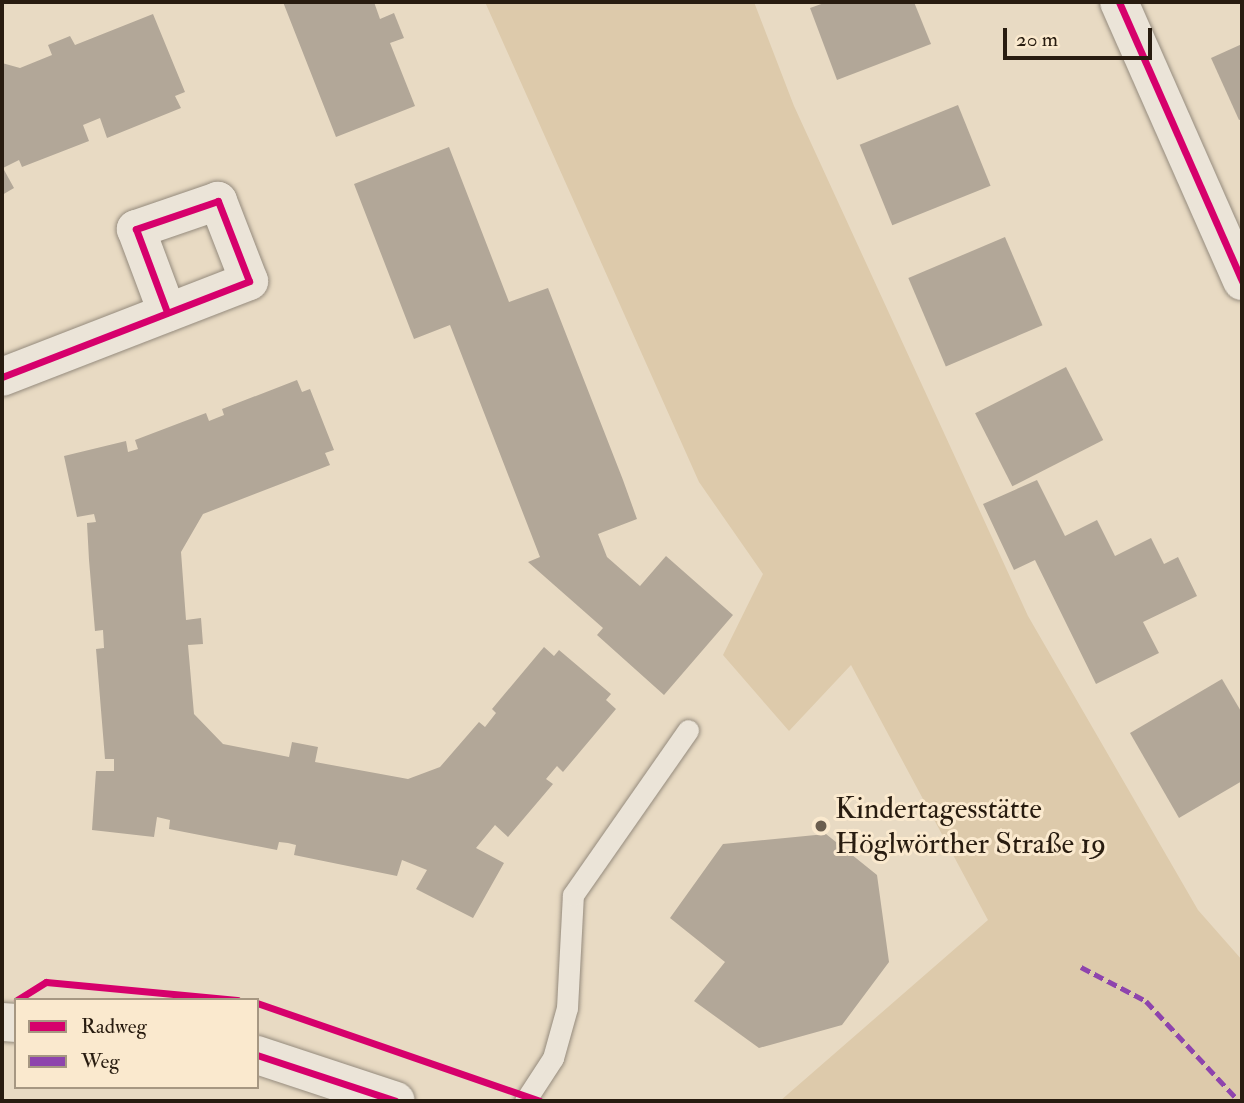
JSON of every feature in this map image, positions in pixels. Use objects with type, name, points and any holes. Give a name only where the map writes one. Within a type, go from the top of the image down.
[{"type":"street","points":[[1119,2],[1242,281]]},
{"type":"street","points":[[2,377],[167,312]]},
{"type":"street","points":[[259,1056],[397,1101]]},
{"type":"lane","points":[[525,1101],[553,1058],[568,1007],[573,895],[615,829],[688,730]]},
{"type":"shaded area","points":[[485,2],[754,2],[794,106],[1028,616],[1198,910],[1242,960],[1242,1101],[780,1101],[988,920],[851,665],[789,731],[723,655],[763,574],[699,482]]},
{"type":"building","points":[[283,2],[374,2],[380,19],[394,13],[404,38],[390,43],[415,106],[336,137]]},
{"type":"building","points":[[827,2],[914,2],[931,44],[837,80],[810,8]]},
{"type":"building","points":[[153,14],[185,92],[175,96],[181,108],[107,138],[100,118],[83,125],[89,141],[22,167],[19,160],[3,168],[14,188],[2,195],[2,63],[20,68],[52,55],[48,45],[70,36],[75,45]]},
{"type":"building","points":[[1242,44],[1242,119],[1239,120],[1211,58]]},
{"type":"building","points":[[958,105],[991,186],[892,225],[860,145]]},
{"type":"building","points":[[449,147],[509,302],[548,288],[623,480],[637,519],[598,534],[607,557],[640,586],[666,556],[733,615],[664,695],[597,635],[603,628],[528,562],[540,557],[450,325],[414,339],[354,184]]},
{"type":"building","points":[[1005,237],[1043,325],[946,366],[908,278]]},
{"type":"building","points":[[1066,367],[1103,440],[1012,486],[975,413]]},
{"type":"building","points":[[297,380],[302,392],[310,389],[334,450],[325,453],[330,465],[203,514],[181,552],[186,620],[201,618],[203,644],[188,645],[194,714],[223,744],[289,757],[292,742],[318,747],[315,762],[408,779],[440,767],[479,722],[485,727],[496,713],[492,709],[544,647],[554,656],[559,650],[611,694],[606,700],[616,709],[563,772],[557,766],[546,779],[553,784],[508,837],[495,825],[476,848],[504,863],[473,918],[416,889],[427,870],[402,860],[397,876],[294,855],[296,845],[288,843],[279,842],[277,850],[169,829],[170,820],[157,817],[154,837],[92,830],[96,771],[114,771],[114,759],[105,759],[96,649],[104,648],[103,630],[95,631],[89,560],[87,523],[96,522],[94,514],[77,517],[64,456],[126,441],[128,452],[138,449],[135,440],[206,413],[209,421],[224,415],[222,409]]},
{"type":"building","points":[[1037,480],[1065,536],[1097,520],[1115,556],[1151,538],[1164,564],[1178,557],[1197,596],[1143,622],[1159,653],[1096,684],[1035,560],[1014,570],[983,504]]},
{"type":"building","points":[[1222,679],[1242,713],[1242,781],[1179,818],[1130,733]]},
{"type":"building","points":[[826,834],[877,875],[889,962],[842,1025],[759,1048],[694,1001],[725,962],[670,918],[723,844]]},
{"type":"marked path","points":[[1081,967],[1146,1001],[1239,1101]]},
{"type":"cycle path","points":[[1119,2],[1242,281]]},
{"type":"cycle path","points":[[2,377],[249,281],[218,201],[136,229],[167,312]]},
{"type":"cycle path","points":[[20,998],[46,982],[216,998]]},
{"type":"cycle path","points":[[259,1004],[540,1101]]},
{"type":"cycle path","points":[[259,1056],[396,1101]]},
{"type":"place","name":"Kindertagesstätte Höglwörther Straße 19","points":[[821,826]]}]
